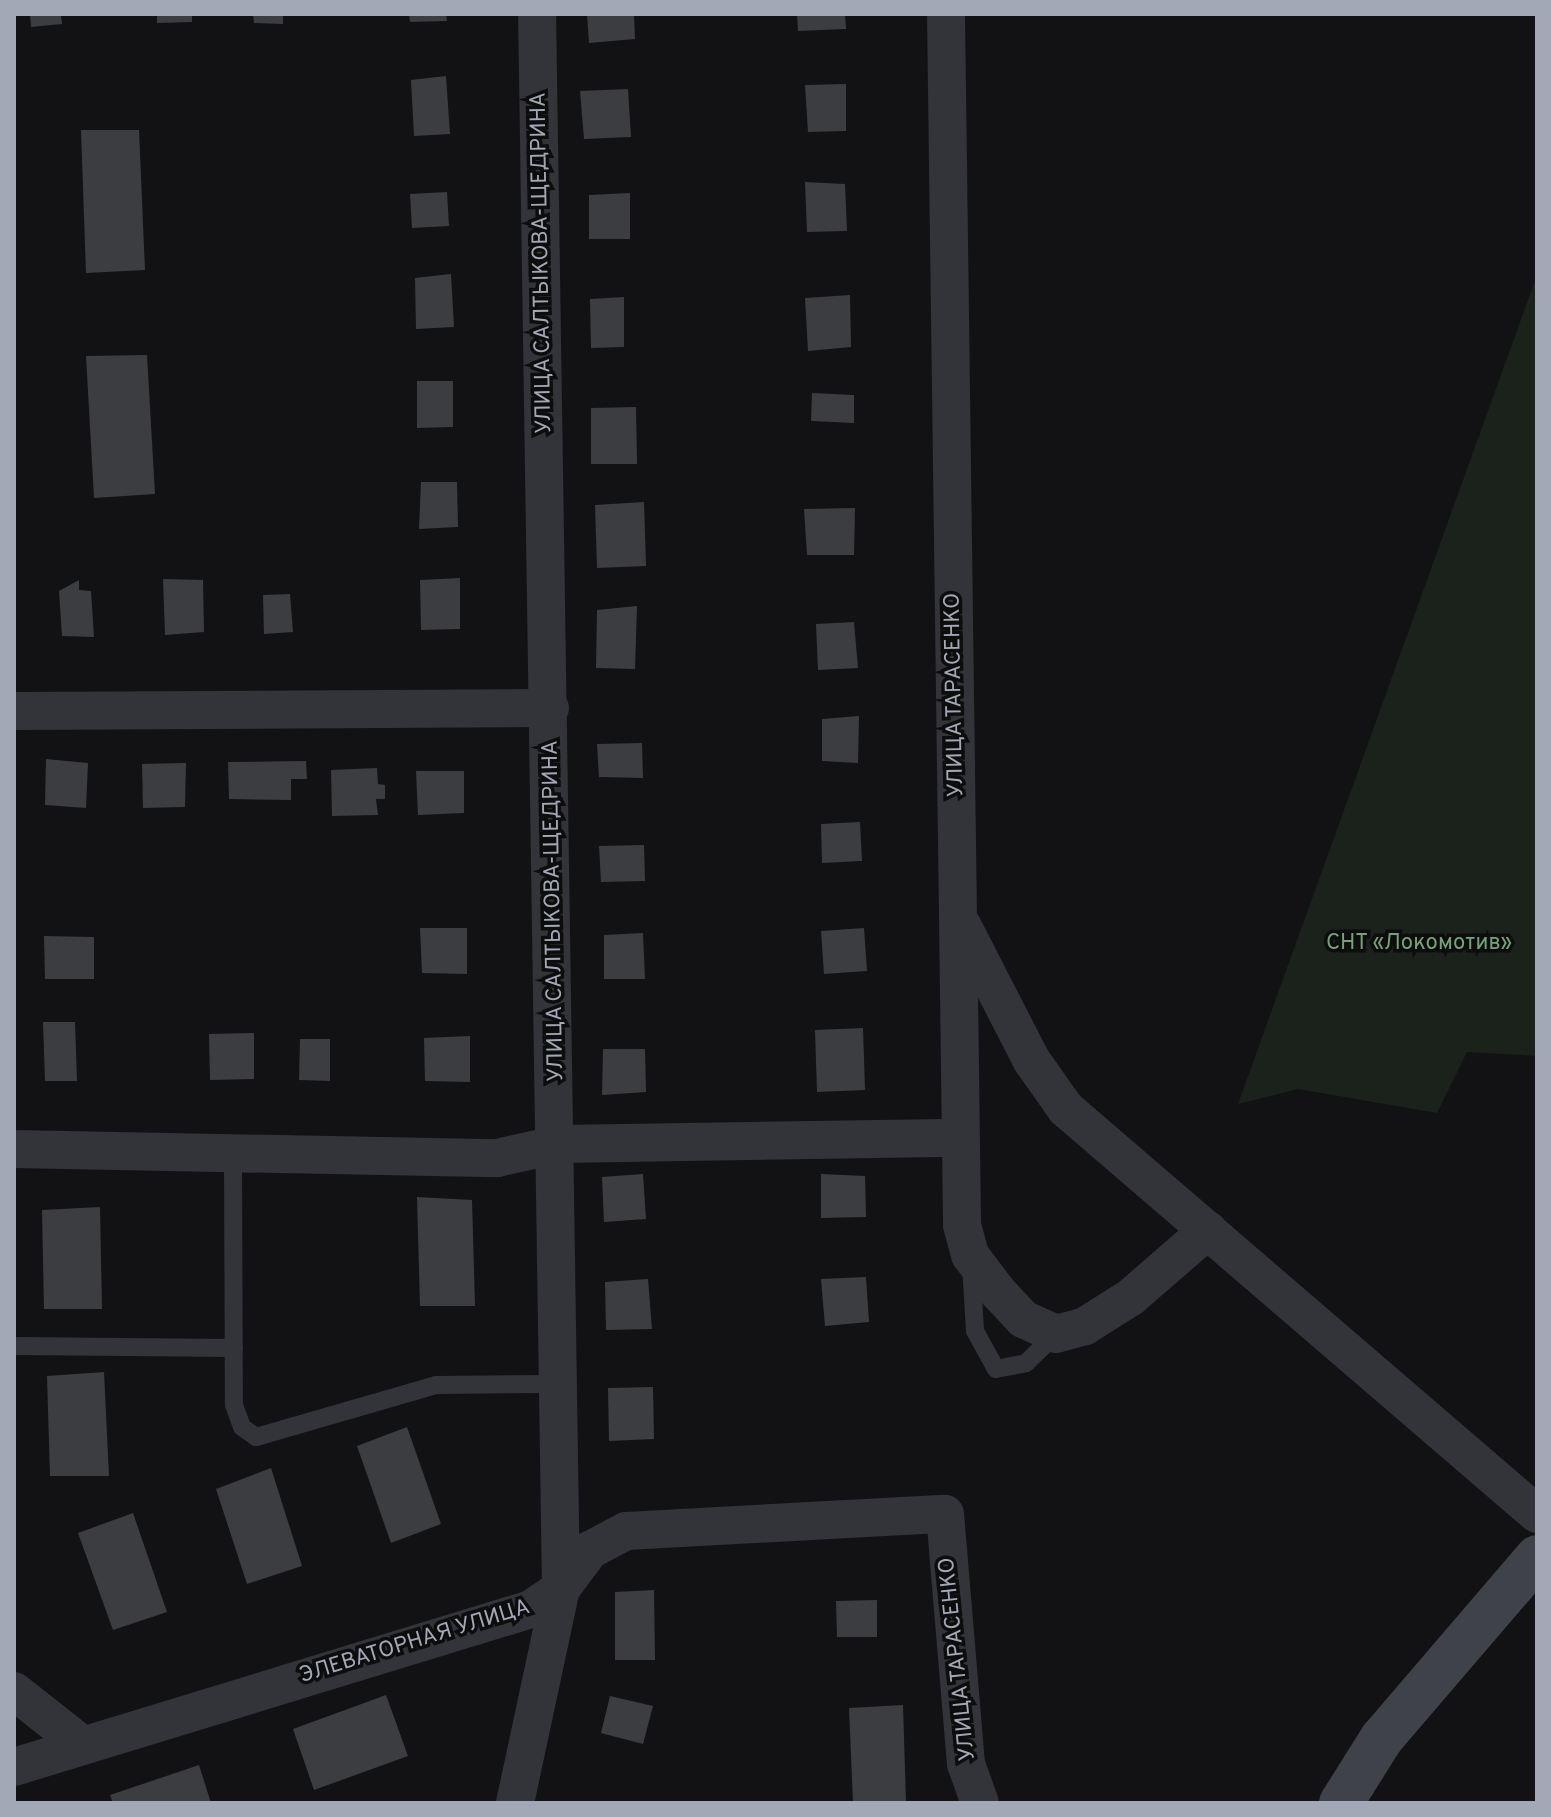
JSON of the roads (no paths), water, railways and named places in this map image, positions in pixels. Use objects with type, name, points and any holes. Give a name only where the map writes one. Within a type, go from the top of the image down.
[{"type":"main road","points":[[1341,1803],[1382,1738],[1537,1557]]},
{"type":"street","name":"УЛИЦА САЛТЫКОВА-ЩЕДРИНА","points":[[515,1803],[561,1589],[559,1144],[537,14]]},
{"type":"street","name":"УЛИЦА ТАРАСЕНКО","points":[[946,14],[960,1138],[962,1225],[970,1255]]},
{"type":"street","points":[[14,711],[550,708]]},
{"type":"street","points":[[958,917],[1032,1061],[1066,1109],[1537,1514]]},
{"type":"street","points":[[14,1149],[497,1158],[559,1144],[960,1138]]},
{"type":"street","points":[[970,1255],[1023,1319],[1056,1334],[1085,1326],[1131,1297],[1208,1230]]},
{"type":"street","name":"УЛИЦА ТАРАСЕНКО","points":[[945,1514],[966,1764],[980,1803]]},
{"type":"street","name":"ЭЛЕВАТОРНАЯ УЛИЦА","points":[[14,1767],[80,1743],[531,1609],[561,1589],[590,1550],[626,1531],[945,1514]]},
{"type":"street","points":[[14,1691],[80,1743]]},
{"type":"lane","points":[[233,1153],[234,1405],[242,1427],[256,1437],[436,1385],[560,1384]]},
{"type":"lane","name":"УЛИЦА ТАРАСЕНКО","points":[[970,1255],[975,1331],[996,1369],[1026,1363],[1056,1334]]},
{"type":"lane","points":[[14,1346],[234,1348]]},
{"type":"park label","name":"СНТ «Локомотив»","points":[[1419,944]]}]
